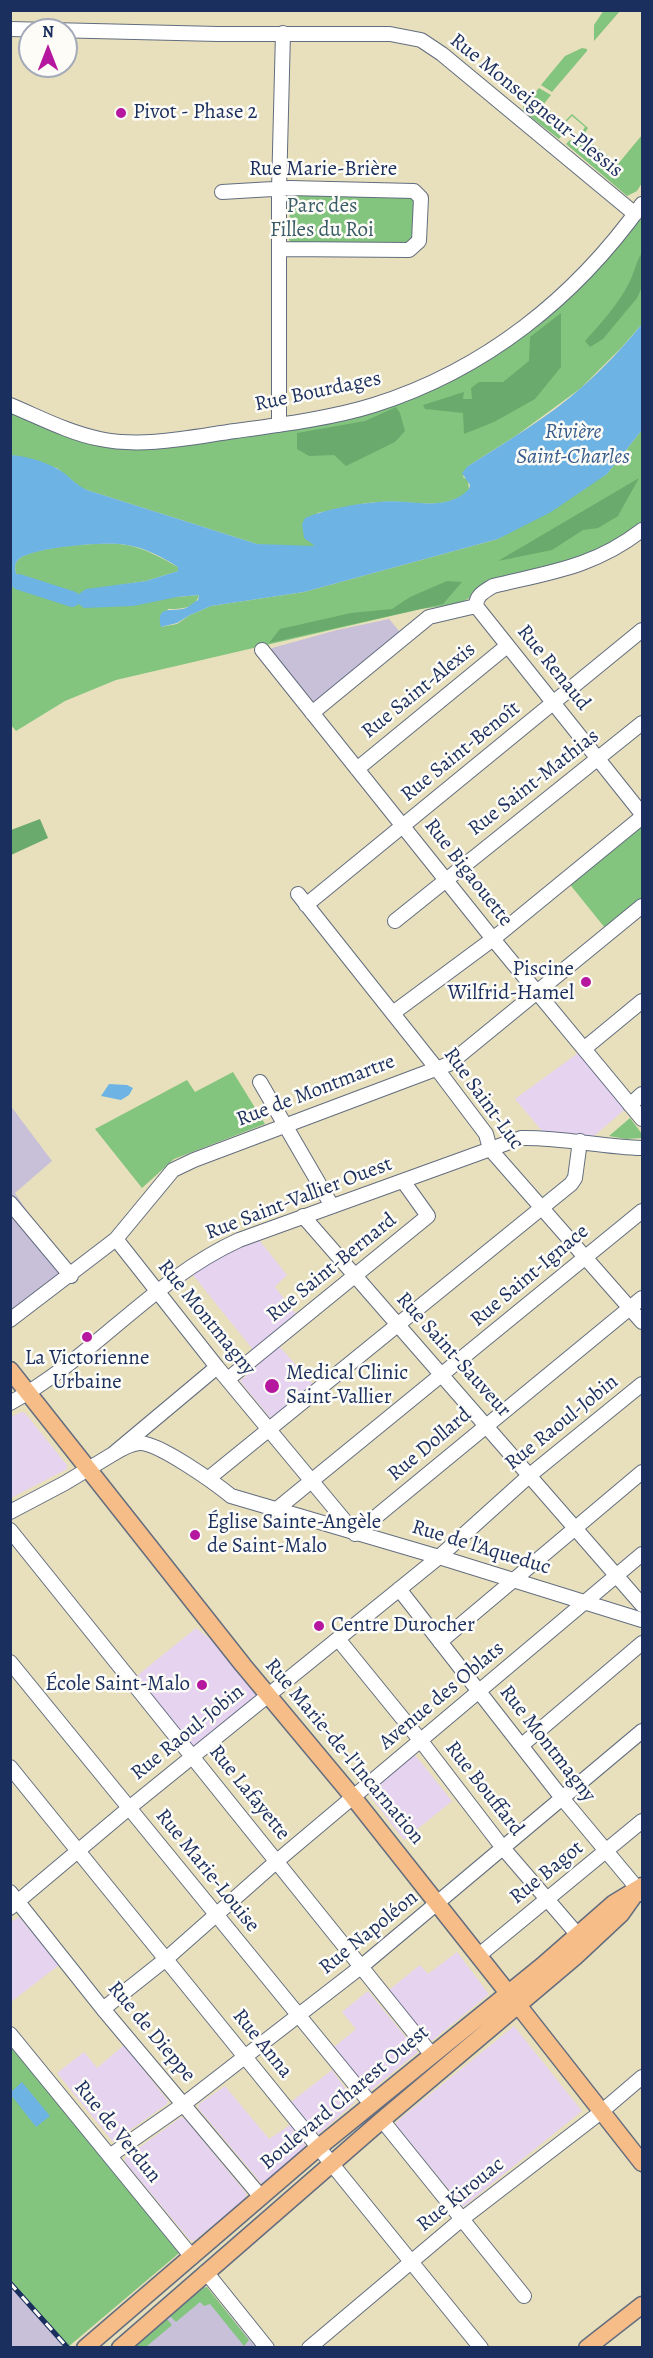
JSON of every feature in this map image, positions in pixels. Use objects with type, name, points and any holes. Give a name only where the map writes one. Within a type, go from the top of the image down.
[{"type":"main road","name":"Rue Marie-de-l'Incarnation","points":[[10,1370],[89,1467],[267,1695],[438,1903],[642,2163]]},
{"type":"main road","name":"Boulevard Charest Ouest","points":[[120,2348],[382,2120],[513,1999],[577,1934],[614,1903],[641,1890]]},
{"type":"main road","name":"Boulevard Charest Ouest","points":[[85,2348],[372,2104],[432,2055],[513,1999],[621,1914],[641,1890]]},
{"type":"main road","points":[[587,2348],[642,2304]]},
{"type":"street","name":"Rue Monseigneur-Plessis","points":[[10,29],[390,34],[421,40],[442,54],[639,209]]},
{"type":"street","points":[[279,425],[279,190],[283,33]]},
{"type":"street","name":"Rue Marie-Brière","points":[[222,192],[414,191],[421,198],[419,242],[409,250],[280,249]]},
{"type":"street","name":"Rue Bourdages","points":[[10,405],[83,435],[122,442],[185,438],[279,425],[372,406],[428,385],[481,357],[529,325],[577,283],[639,209]]},
{"type":"street","points":[[312,713],[429,617],[476,606],[476,601],[482,592],[493,586],[580,565],[604,555],[642,530]]},
{"type":"street","name":"Rue Renaud","points":[[476,606],[642,815]]},
{"type":"street","name":"Rue Saint-Benoît","points":[[302,899],[404,825],[642,630]]},
{"type":"street","name":"Rue Saint-Alexis","points":[[357,769],[507,646]]},
{"type":"street","name":"Rue Bigaouette","points":[[262,650],[493,939],[642,1119]]},
{"type":"street","name":"Rue Saint-Mathias","points":[[395,921],[642,723]]},
{"type":"street","points":[[393,1013],[493,939],[642,815]]},
{"type":"street","name":"Rue Saint-Luc","points":[[302,899],[486,1134],[490,1149],[642,1322]]},
{"type":"street","name":"Rue de Montmartre","points":[[10,1320],[117,1239],[173,1170],[194,1160],[449,1064],[642,906]]},
{"type":"street","points":[[585,1048],[642,1001]]},
{"type":"street","points":[[260,1082],[332,1206]]},
{"type":"street","points":[[630,1105],[642,1094]]},
{"type":"street","name":"Rue Saint-Vallier Ouest","points":[[10,1403],[50,1381],[158,1292],[216,1250],[303,1216],[521,1138],[548,1138],[615,1147],[642,1148]]},
{"type":"street","points":[[209,1478],[571,1185],[575,1178],[580,1141]]},
{"type":"street","name":"Rue Saint-Bernard","points":[[228,1379],[428,1216],[403,1181]]},
{"type":"street","points":[[10,1203],[70,1276]]},
{"type":"street","name":"Rue Saint-Ignace","points":[[278,1509],[642,1211]]},
{"type":"street","name":"Rue Saint-Sauveur","points":[[303,1216],[642,1605]]},
{"type":"street","name":"Rue Montmagny","points":[[117,1239],[217,1367],[355,1534]]},
{"type":"street","name":"Rue Dollard","points":[[355,1534],[642,1298]]},
{"type":"street","points":[[10,1512],[113,1454],[217,1367]]},
{"type":"street","name":"Rue Raoul-Jobin","points":[[13,1901],[78,1851],[439,1557],[530,1475],[642,1384]]},
{"type":"street","name":"Rue de l'Aqueduc","points":[[113,1454],[127,1446],[139,1443],[151,1445],[209,1478],[231,1496],[586,1601],[642,1620]]},
{"type":"street","points":[[440,1642],[642,1472]]},
{"type":"street","name":"Rue Lafayette","points":[[10,1530],[194,1756],[432,2055]]},
{"type":"street","name":"Avenue des Oblats","points":[[103,2009],[217,1917],[277,1861],[480,1693],[642,1554]]},
{"type":"street","name":"Rue Montmagny","points":[[399,1589],[562,1798],[641,1890]]},
{"type":"street","name":"Rue Bouffard","points":[[338,1639],[421,1741],[503,1848],[577,1934]]},
{"type":"street","points":[[522,1745],[642,1643]]},
{"type":"street","name":"Rue Marie-Louise","points":[[10,1662],[298,2017],[372,2104]]},
{"type":"street","name":"Rue Napoléon","points":[[111,2155],[246,2058],[362,1966],[642,1731]]},
{"type":"street","name":"Rue Anna","points":[[10,1767],[481,2348]]},
{"type":"street","name":"Rue Bagot","points":[[478,1956],[642,1821]]},
{"type":"street","name":"Rue de Dieppe","points":[[13,1901],[261,2198]]},
{"type":"street","name":"Rue de Verdun","points":[[10,2034],[192,2257]]},
{"type":"street","name":"Rue Kirouac","points":[[309,2348],[462,2219],[601,2112],[642,2077]]},
{"type":"street","points":[[382,2120],[524,2296]]},
{"type":"street","points":[[206,2272],[267,2348]]},
{"type":"shaded area","points":[[389,619],[400,632],[315,703],[271,651],[272,648],[337,630]]},
{"type":"shaded area","points":[[585,1048],[630,1105],[587,1142],[548,1138],[515,1099]]},
{"type":"shaded area","points":[[10,1105],[52,1161],[15,1193],[71,1276],[10,1320]]},
{"type":"shaded area","points":[[259,1240],[287,1275],[275,1287],[297,1315],[254,1351],[193,1275],[208,1263],[232,1250]]},
{"type":"shaded area","name":"Medical Clinic Saint-Vallier","points":[[279,1346],[315,1386],[272,1420],[240,1381]]},
{"type":"shaded area","points":[[21,1412],[25,1413],[67,1465],[67,1469],[11,1498],[11,1417]]},
{"type":"shaded area","name":"École Saint-Malo","points":[[196,1628],[243,1665],[267,1695],[194,1756],[138,1675]]},
{"type":"shaded area","points":[[413,1755],[452,1801],[404,1840],[369,1795],[370,1791]]},
{"type":"shaded area","points":[[19,1917],[59,1965],[11,2002],[11,1922]]},
{"type":"shaded area","points":[[457,1952],[489,1994],[433,2040],[430,2040],[389,1990],[420,1965],[428,1974]]},
{"type":"shaded area","points":[[368,1991],[418,2052],[370,2091],[333,2048],[356,2029],[342,2012]]},
{"type":"shaded area","points":[[514,2026],[582,2111],[463,2207],[396,2125],[396,2122]]},
{"type":"shaded area","points":[[124,2045],[168,2101],[167,2104],[113,2142],[57,2073],[84,2052],[97,2068]]},
{"type":"shaded area","points":[[332,2070],[355,2102],[319,2134],[291,2102]]},
{"type":"shaded area","points":[[225,2086],[269,2139],[290,2125],[305,2144],[305,2147],[262,2184],[198,2108],[199,2104]]},
{"type":"shaded area","points":[[180,2118],[184,2118],[246,2193],[246,2198],[194,2241],[190,2240],[125,2162],[125,2158]]},
{"type":"shaded area","points":[[202,2287],[206,2287],[256,2347],[131,2348]]},
{"type":"shaded area","points":[[10,2289],[25,2295],[68,2347],[11,2347]]},
{"type":"green space","points":[[604,10],[620,11],[594,41],[594,25]]},
{"type":"green space","points":[[582,48],[587,51],[552,92],[541,85],[565,56]]},
{"type":"green space","points":[[539,88],[551,95],[543,105],[564,122],[572,114],[588,128],[583,136],[618,164],[642,135],[642,183],[637,191],[627,196],[566,144],[570,140],[576,142],[585,127],[572,116],[565,123],[568,126],[566,128],[562,124],[558,129],[562,135],[559,139],[523,111],[523,107]]},
{"type":"green space","name":"Parc des Filles du Roi","points":[[296,194],[404,195],[413,200],[416,209],[414,241],[406,246],[292,243],[289,240],[290,201]]},
{"type":"green space","points":[[642,204],[642,324],[581,388],[517,435],[468,466],[463,477],[468,480],[469,490],[460,497],[427,504],[373,503],[317,513],[317,546],[288,547],[257,544],[87,490],[57,468],[11,455],[11,405],[102,440],[279,425],[428,385],[529,325]]},
{"type":"green space","points":[[642,253],[642,287],[637,298],[603,339],[590,347],[585,341],[620,299]]},
{"type":"green space","points":[[561,313],[561,367],[535,399],[494,422],[464,434],[463,413],[425,409],[423,405],[464,392],[463,399],[472,399],[471,388],[479,382],[503,382],[529,361],[530,337]]},
{"type":"green space","points":[[396,407],[405,431],[395,442],[346,466],[334,455],[309,456],[297,449],[297,433],[365,421]]},
{"type":"green space","points":[[642,430],[642,524],[623,541],[478,593],[459,604],[421,609],[116,680],[65,701],[16,731],[10,724],[10,587],[19,582],[15,565],[25,555],[53,548],[104,544],[127,545],[154,554],[178,567],[178,571],[146,581],[119,585],[177,597],[199,595],[191,606],[168,609],[161,627],[177,624],[190,615],[211,606],[304,592],[498,539],[607,474]]},
{"type":"green space","points":[[639,478],[618,516],[598,528],[583,530],[552,550],[498,561]]},
{"type":"green space","points":[[447,581],[462,582],[443,604],[269,643],[280,629],[351,613],[392,609],[410,597]]},
{"type":"green space","points":[[40,819],[48,838],[11,855],[11,830]]},
{"type":"green space","points":[[641,824],[642,898],[605,928],[568,882]]},
{"type":"green space","points":[[233,1072],[265,1124],[174,1159],[142,1188],[95,1129],[187,1080],[195,1092]]},
{"type":"green space","points":[[630,1118],[642,1134],[642,1138],[626,1139],[609,1136]]},
{"type":"green space","points":[[10,2034],[185,2248],[68,2347],[11,2281]]},
{"type":"green space","points":[[207,2287],[249,2340],[244,2346],[210,2304],[204,2306],[200,2302],[176,2322],[170,2316]]},
{"type":"green space","points":[[167,2319],[172,2325],[148,2347],[133,2348]]},
{"type":"water","name":"Rivière Saint-Charles","points":[[642,324],[642,430],[607,474],[551,512],[498,539],[304,592],[211,606],[177,623],[161,627],[160,619],[163,612],[186,608],[198,600],[199,595],[133,606],[84,608],[72,599],[86,589],[146,581],[178,571],[178,567],[166,560],[134,546],[88,545],[53,548],[25,555],[16,562],[19,582],[11,587],[11,455],[51,465],[87,490],[257,544],[315,546],[304,538],[302,524],[305,518],[313,515],[341,507],[369,503],[390,501],[438,503],[459,497],[469,489],[470,485],[462,473],[468,466],[556,409],[606,365]]},
{"type":"water","points":[[109,1084],[127,1085],[133,1088],[129,1095],[121,1100],[101,1096]]},
{"type":"water","points":[[22,2082],[50,2116],[36,2127],[11,2095],[11,2092]]},
{"type":"waterway","points":[[19,582],[72,599]]},
{"type":"railway","points":[[10,2283],[68,2348]]},
{"type":"place","name":"Pivot - Phase 2","points":[[121,113]]},
{"type":"place","name":"Piscine Wilfrid-Hamel","points":[[586,982]]},
{"type":"place","name":"La Victorienne Urbaine","points":[[87,1337]]},
{"type":"place","name":"Medical Clinic Saint-Vallier","points":[[272,1386]]},
{"type":"place","name":"Église Sainte-Angèle de Saint-Malo","points":[[195,1535]]},
{"type":"place","name":"Centre Durocher","points":[[319,1626]]},
{"type":"place","name":"École Saint-Malo","points":[[202,1685]]}]
